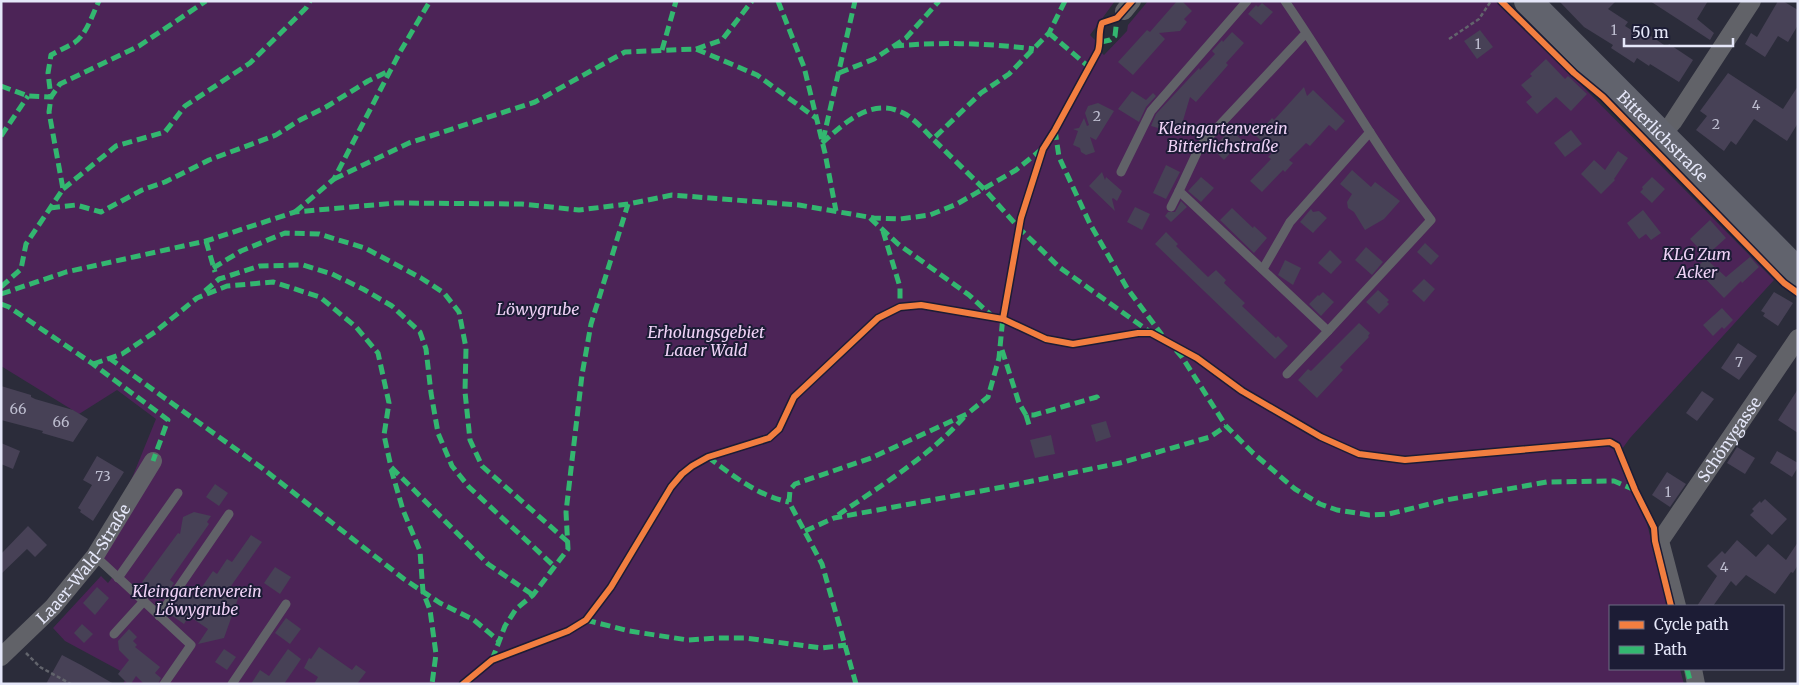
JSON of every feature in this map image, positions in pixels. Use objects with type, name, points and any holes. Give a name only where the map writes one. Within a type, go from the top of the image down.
[{"type":"main road","name":"Bitterlichstraße","points":[[1528,1],[1798,272]]},
{"type":"street","points":[[1661,136],[1673,122],[1752,1]]},
{"type":"street","name":"Schönygasse","points":[[1677,605],[1660,541],[1798,338]]},
{"type":"street","name":"Laaer-Wald-Straße","points":[[1,657],[53,607],[95,556],[153,461]]},
{"type":"street","points":[[1693,670],[1696,684]]},
{"type":"lane","points":[[1121,172],[1150,111],[1247,1]]},
{"type":"lane","points":[[1285,1],[1400,180],[1431,220],[1287,374]]},
{"type":"lane","points":[[1171,207],[1200,146],[1306,33]]},
{"type":"lane","points":[[1263,269],[1290,222],[1370,132]]},
{"type":"lane","points":[[1179,191],[1328,331]]},
{"type":"lane","points":[[118,578],[178,493]]},
{"type":"lane","points":[[159,616],[229,514]]},
{"type":"lane","points":[[95,556],[191,645],[164,684]]},
{"type":"lane","points":[[114,634],[144,601]]},
{"type":"lane","points":[[232,684],[286,604]]},
{"type":"path","points":[[1449,39],[1479,19],[1491,1]]},
{"type":"path","points":[[40,667],[71,684]]},
{"type":"green space","name":"Erholungsgebiet Laaer Wald","points":[[4,1],[1115,1],[1090,35],[1095,40],[1095,46],[1104,55],[1127,31],[1128,25],[1148,1],[1498,1],[1774,280],[1622,449],[1636,488],[1650,512],[1645,515],[1667,605],[1609,605],[1609,670],[1680,670],[1684,684],[123,684],[128,675],[65,641],[53,628],[101,576],[108,583],[117,571],[90,549],[132,478],[156,419],[117,390],[79,414],[1,366],[1,5]]},
{"type":"building","points":[[1177,1],[1182,1],[1192,11],[1184,19],[1187,22],[1180,31],[1159,33],[1165,39],[1133,75],[1118,62],[1147,30],[1150,32]]},
{"type":"building","points":[[1559,1],[1616,1],[1608,9],[1628,22],[1625,26],[1644,38],[1651,36],[1667,47],[1669,44],[1693,60],[1679,82],[1637,58],[1634,63],[1611,48],[1613,45],[1584,27]]},
{"type":"building","points":[[1650,1],[1708,1],[1697,19],[1714,33],[1710,40]]},
{"type":"building","points":[[1778,1],[1783,1],[1798,10],[1798,25],[1788,42],[1778,36],[1765,57],[1745,44],[1751,33],[1757,37]]},
{"type":"building","points":[[1262,3],[1273,12],[1261,25],[1248,14],[1256,5],[1258,7]]},
{"type":"building","points":[[1480,30],[1493,47],[1477,59],[1464,41]]},
{"type":"building","points":[[1232,32],[1244,43],[1196,102],[1190,97],[1179,134],[1151,126],[1156,114],[1199,68],[1200,70],[1215,54],[1212,51]]},
{"type":"building","points":[[1546,59],[1565,79],[1568,76],[1587,94],[1571,111],[1556,97],[1537,114],[1526,102],[1532,97],[1521,85],[1532,76],[1530,74]]},
{"type":"building","points":[[1728,73],[1783,109],[1798,86],[1798,123],[1787,141],[1754,119],[1736,145],[1731,141],[1724,151],[1696,130],[1707,116],[1700,111]]},
{"type":"building","points":[[1304,87],[1307,96],[1313,90],[1345,121],[1336,131],[1329,125],[1310,146],[1306,143],[1289,160],[1293,163],[1285,172],[1283,170],[1262,192],[1250,181],[1271,159],[1268,157],[1273,152],[1256,136],[1272,118],[1274,120]]},
{"type":"building","points":[[1132,91],[1146,100],[1153,93],[1156,96],[1146,107],[1139,122],[1118,109]]},
{"type":"building","points":[[1098,103],[1114,111],[1096,140],[1090,137],[1095,152],[1086,155],[1081,152],[1080,148],[1073,145],[1078,131],[1073,129],[1079,128],[1084,118],[1087,126],[1089,125],[1085,113],[1088,106]]},
{"type":"building","points":[[1230,129],[1242,140],[1224,160],[1213,149]]},
{"type":"building","points":[[1571,130],[1582,144],[1565,157],[1554,143]]},
{"type":"building","points":[[1618,151],[1628,158],[1615,180],[1601,194],[1581,174],[1594,160],[1605,170]]},
{"type":"building","points":[[1166,165],[1180,172],[1166,199],[1153,193]]},
{"type":"building","points":[[1352,170],[1371,187],[1375,182],[1400,201],[1384,219],[1365,230],[1354,212],[1348,208],[1347,202],[1352,194],[1340,184]]},
{"type":"building","points":[[1102,172],[1105,180],[1106,177],[1122,191],[1117,201],[1112,199],[1115,211],[1089,186]]},
{"type":"building","points":[[1201,177],[1214,188],[1201,202],[1188,191]]},
{"type":"building","points":[[1652,177],[1665,189],[1652,203],[1640,192],[1643,189],[1642,187]]},
{"type":"building","points":[[1181,201],[1187,207],[1171,222],[1165,216],[1168,212],[1175,212]]},
{"type":"building","points":[[1135,207],[1150,214],[1142,230],[1127,222]]},
{"type":"building","points":[[1232,208],[1253,228],[1254,226],[1267,238],[1254,253],[1220,220]]},
{"type":"building","points":[[1311,209],[1313,212],[1319,211],[1327,218],[1313,233],[1300,222]]},
{"type":"building","points":[[1643,210],[1661,233],[1651,240],[1646,234],[1639,239],[1627,223]]},
{"type":"building","points":[[1710,220],[1726,238],[1706,256],[1690,239]]},
{"type":"building","points":[[1166,232],[1178,244],[1176,246],[1208,277],[1216,270],[1226,280],[1224,283],[1245,303],[1242,306],[1276,338],[1278,336],[1288,346],[1275,359],[1155,244]]},
{"type":"building","points":[[1425,243],[1439,256],[1431,265],[1417,252]]},
{"type":"building","points":[[1366,247],[1383,262],[1372,275],[1355,260]]},
{"type":"building","points":[[1330,250],[1342,262],[1331,274],[1318,263]]},
{"type":"building","points":[[1750,257],[1759,267],[1724,298],[1695,268],[1706,259],[1726,277]]},
{"type":"building","points":[[1285,260],[1301,268],[1293,285],[1278,275]]},
{"type":"building","points":[[1424,279],[1435,289],[1424,302],[1412,291]]},
{"type":"building","points":[[1378,290],[1389,300],[1387,302],[1389,304],[1379,314],[1366,302]]},
{"type":"building","points":[[1323,292],[1334,302],[1321,316],[1309,304]]},
{"type":"building","points":[[1774,292],[1793,303],[1778,326],[1763,316],[1765,313],[1761,311]]},
{"type":"building","points":[[1722,308],[1733,320],[1713,336],[1703,325]]},
{"type":"building","points":[[1359,323],[1370,333],[1369,337],[1340,367],[1343,370],[1317,398],[1298,380],[1308,369],[1311,371]]},
{"type":"building","points":[[1738,343],[1757,356],[1739,380],[1721,368]]},
{"type":"building","points":[[1,386],[31,395],[35,399],[73,410],[88,419],[73,442],[42,433],[43,431],[1,420]]},
{"type":"building","points":[[1798,389],[1798,433],[1778,420]]},
{"type":"building","points":[[1702,391],[1714,399],[1697,421],[1686,413]]},
{"type":"building","points":[[1106,421],[1111,437],[1096,442],[1091,425]]},
{"type":"building","points":[[1051,435],[1055,454],[1035,458],[1030,440]]},
{"type":"building","points":[[1,443],[20,451],[13,469],[1,464]]},
{"type":"building","points":[[1737,447],[1755,458],[1745,474],[1727,463]]},
{"type":"building","points":[[1777,451],[1798,463],[1798,467],[1792,477],[1770,463]]},
{"type":"building","points":[[97,456],[124,472],[93,521],[80,512],[81,510],[78,508],[92,485],[83,480]]},
{"type":"building","points":[[1667,472],[1686,484],[1670,507],[1652,495]]},
{"type":"building","points":[[215,484],[228,493],[219,506],[206,497]]},
{"type":"building","points":[[1765,499],[1787,519],[1772,535],[1750,515],[1754,511],[1752,509]]},
{"type":"building","points":[[194,512],[211,516],[207,522],[209,524],[170,580],[174,583],[164,598],[142,582],[178,533],[180,534],[183,517]]},
{"type":"building","points":[[28,526],[47,545],[35,557],[27,549],[1,574],[1,554]]},
{"type":"building","points":[[251,535],[262,542],[231,586],[240,593],[224,638],[198,644],[208,629],[189,616],[184,624],[168,613],[184,590],[195,597],[213,571],[217,574],[227,559],[232,562]]},
{"type":"building","points":[[1737,540],[1756,557],[1768,544],[1786,560],[1798,542],[1798,565],[1775,594],[1746,575],[1736,586],[1731,581],[1714,605],[1698,605],[1717,576],[1707,566],[1722,551],[1725,554]]},
{"type":"building","points":[[275,567],[291,577],[280,594],[264,583]]},
{"type":"building","points":[[97,587],[109,598],[95,615],[83,603]]},
{"type":"building","points":[[286,618],[301,629],[290,644],[275,633]]},
{"type":"building","points":[[82,624],[93,634],[84,643],[74,633]]},
{"type":"building","points":[[129,629],[137,637],[133,641],[137,645],[135,647],[160,667],[155,673],[161,678],[158,684],[144,684],[136,676],[131,684],[128,684],[118,674],[129,660],[119,650],[118,641]]},
{"type":"building","points":[[319,647],[352,670],[356,665],[366,672],[357,684],[314,684],[318,677],[304,668],[309,658],[311,659]]},
{"type":"building","points":[[224,649],[236,657],[227,670],[215,662]]},
{"type":"building","points":[[288,649],[301,659],[284,684],[251,684],[260,670],[269,676]]},
{"type":"building","points":[[62,655],[81,665],[114,684],[46,684]]},
{"type":"marked path","points":[[1,86],[28,96],[51,97],[48,73],[51,55],[77,41],[88,25],[99,1]]},
{"type":"marked path","points":[[1,287],[21,269],[26,244],[63,189],[49,112],[51,97],[60,84],[139,46],[206,1]]},
{"type":"marked path","points":[[63,189],[116,146],[165,132],[185,106],[250,63],[306,8],[310,1]]},
{"type":"marked path","points":[[295,212],[334,179],[400,52],[430,1]]},
{"type":"marked path","points":[[662,50],[676,1]]},
{"type":"marked path","points":[[696,49],[722,40],[752,1]]},
{"type":"marked path","points":[[778,1],[804,67],[825,153],[836,211]]},
{"type":"marked path","points":[[823,140],[855,1]]},
{"type":"marked path","points":[[839,73],[874,59],[906,38],[939,1]]},
{"type":"marked path","points":[[1065,1],[1049,33],[1009,74],[981,93],[933,139],[1059,267],[1150,332]]},
{"type":"marked path","points":[[1101,42],[1110,40],[1115,36],[1117,18]]},
{"type":"marked path","points":[[1049,33],[1089,67]]},
{"type":"marked path","points":[[894,46],[964,44],[1034,49]]},
{"type":"marked path","points":[[334,179],[409,143],[535,102],[625,52],[696,49],[757,75],[816,118]]},
{"type":"marked path","points":[[50,208],[76,205],[101,212],[142,190],[165,182],[209,160],[276,135],[368,81],[391,70]]},
{"type":"marked path","points":[[1,136],[28,96]]},
{"type":"marked path","points":[[822,143],[850,120],[871,110],[883,108],[907,115],[933,139]]},
{"type":"marked path","points":[[1055,130],[1059,157],[1090,224],[1127,288],[1162,335]]},
{"type":"marked path","points":[[1,294],[66,272],[206,241],[295,212],[396,203],[522,204],[579,210],[628,204],[672,195],[799,205],[874,218],[900,219],[930,215],[957,204],[1016,170],[1042,149]]},
{"type":"marked path","points":[[492,660],[505,626],[516,609],[533,595],[568,549],[566,512],[582,375],[591,324],[628,204]]},
{"type":"marked path","points":[[870,218],[898,244],[969,295],[992,316]]},
{"type":"marked path","points":[[883,231],[900,287],[900,307]]},
{"type":"marked path","points":[[213,268],[241,251],[285,233],[319,234],[365,248],[421,278],[444,293],[459,312],[466,348],[465,392],[470,440],[482,466],[568,542]]},
{"type":"marked path","points":[[206,241],[215,272]]},
{"type":"marked path","points":[[205,291],[219,279],[260,266],[303,265],[332,274],[392,306],[420,332],[426,349],[438,433],[452,466],[469,487],[555,567]]},
{"type":"marked path","points":[[93,364],[122,354],[155,332],[197,298],[227,286],[273,282],[320,297],[356,327],[378,353],[389,403],[384,435],[391,467],[488,564],[533,595]]},
{"type":"marked path","points":[[1,304],[9,307],[93,364],[168,420],[153,461]]},
{"type":"marked path","points":[[856,684],[822,564],[789,502],[790,490],[795,484],[871,458],[967,414],[988,397],[999,358],[1003,316]]},
{"type":"marked path","points":[[1002,350],[1019,403],[1026,415],[1034,415],[1097,397],[1099,402]]},
{"type":"marked path","points":[[1176,350],[1226,426],[1253,453],[1295,489],[1320,504],[1337,510],[1369,515],[1389,514],[1446,500],[1547,482],[1614,481],[1635,490]]},
{"type":"marked path","points":[[109,358],[262,468],[404,579],[440,603],[474,620],[499,641]]},
{"type":"marked path","points":[[1026,415],[1029,425]]},
{"type":"marked path","points":[[838,515],[920,457],[951,431],[964,417]]},
{"type":"marked path","points":[[805,531],[834,518],[1120,463],[1210,437],[1226,426]]},
{"type":"marked path","points":[[708,457],[756,490],[789,502]]},
{"type":"marked path","points":[[391,469],[403,510],[420,551],[423,592],[430,610],[436,654],[432,684]]},
{"type":"marked path","points":[[586,620],[629,631],[688,640],[745,638],[822,648],[846,645]]},
{"type":"marked path","points":[[1687,670],[1691,684]]},
{"type":"cycle path","points":[[1003,319],[1021,218],[1043,149],[1098,51],[1102,23],[1117,18],[1132,1]]},
{"type":"cycle path","points":[[1501,1],[1574,73],[1603,97],[1784,283],[1798,293]]},
{"type":"cycle path","points":[[463,684],[492,660],[568,631],[586,620],[611,587],[671,487],[682,474],[708,457],[769,438],[779,429],[794,397],[878,318],[900,307],[921,305],[1003,319],[1046,339],[1073,344],[1138,333],[1151,333],[1197,358],[1242,391],[1321,437],[1359,454],[1405,460],[1610,442],[1617,446],[1635,490],[1654,528],[1655,541],[1671,605]]},
{"type":"park label","name":"Kleingartenverein Bitterlichstraße","points":[[1223,137]]},
{"type":"park label","name":"KLG Zum Acker","points":[[1697,263]]},
{"type":"park label","name":"Löwygrube","points":[[538,309]]},
{"type":"park label","name":"Kleingartenverein Löwygrube","points":[[197,600]]}]
